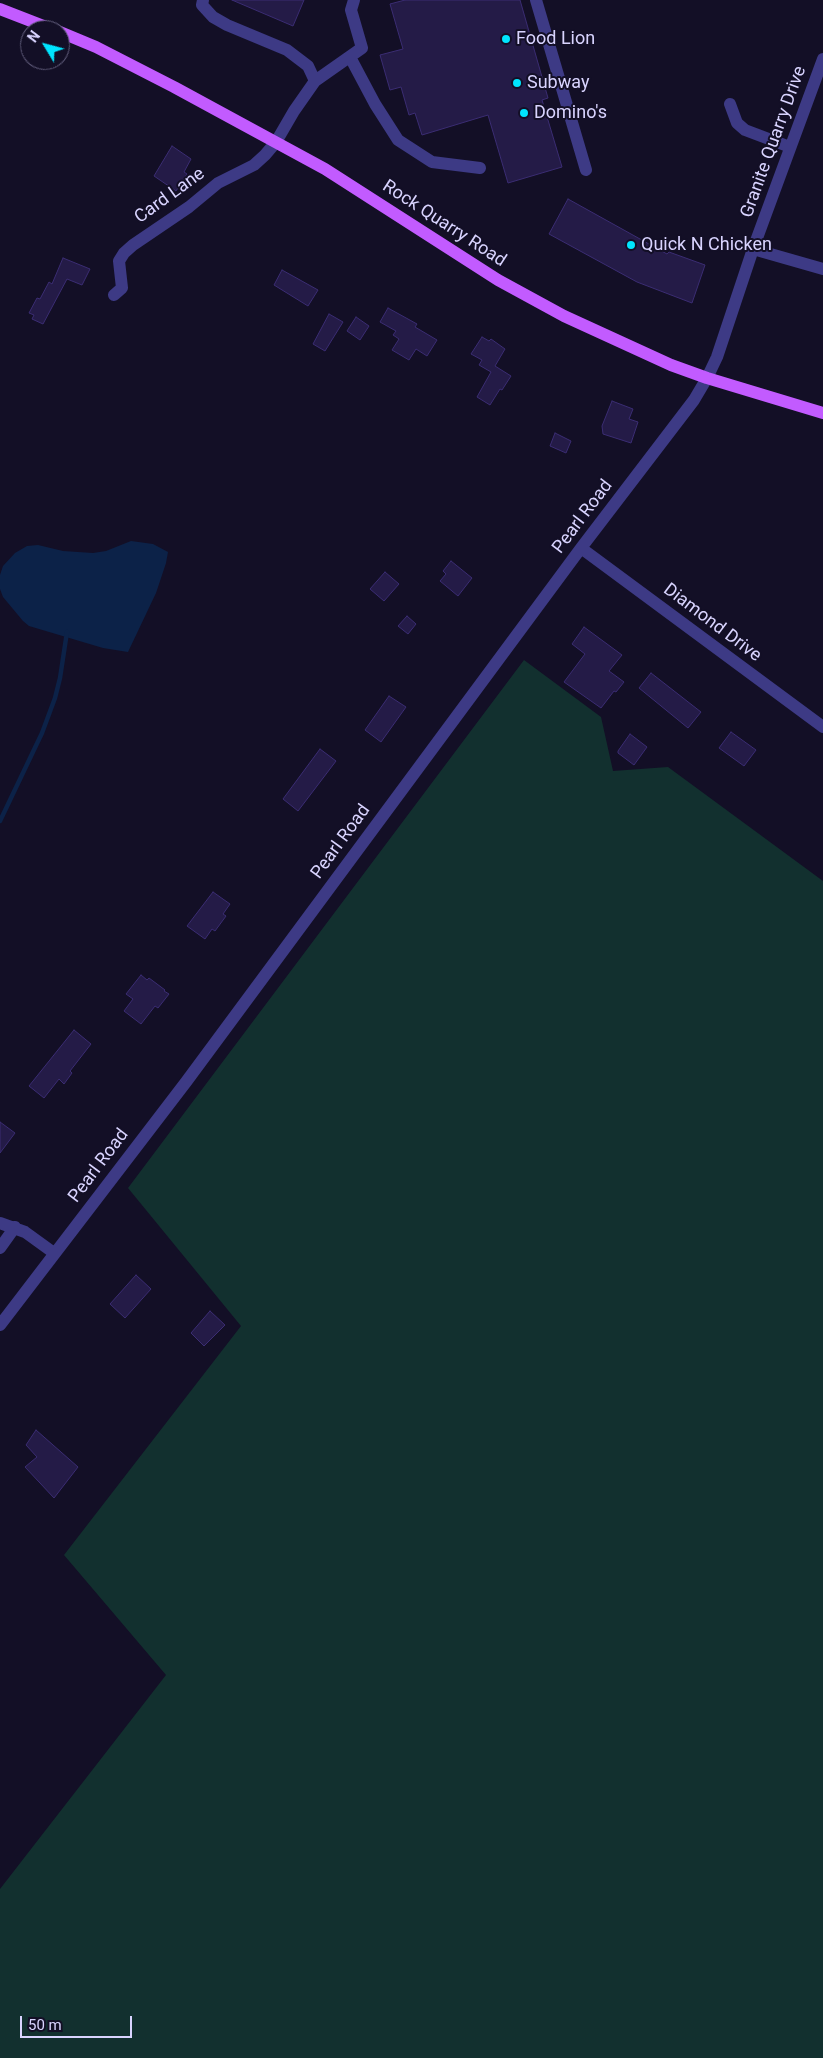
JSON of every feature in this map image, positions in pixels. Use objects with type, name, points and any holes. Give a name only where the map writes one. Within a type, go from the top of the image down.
[{"type":"main road","points":[[0,9],[28,20]]},
{"type":"main road","name":"Rock Quarry Road","points":[[70,36],[114,56],[325,168],[498,280],[564,316],[672,365],[823,413]]},
{"type":"street","points":[[203,0],[202,5],[213,17],[227,25],[287,50],[308,66],[315,81]]},
{"type":"street","points":[[276,142],[294,110],[315,81],[362,48],[351,10],[354,0]]},
{"type":"street","points":[[536,0],[586,170]]},
{"type":"street","points":[[350,57],[375,104],[398,140],[432,162],[480,168]]},
{"type":"street","name":"Granite Quarry Drive","points":[[708,378],[823,59]]},
{"type":"street","points":[[730,104],[737,123],[745,130],[790,147]]},
{"type":"street","name":"Card Lane","points":[[114,295],[122,288],[119,262],[128,249],[189,207],[218,183],[254,165],[276,142]]},
{"type":"street","points":[[753,249],[823,269]]},
{"type":"street","name":"Pearl Road","points":[[0,1325],[186,1082],[581,548],[694,400],[708,378]]},
{"type":"street","name":"Diamond Drive","points":[[581,548],[823,727]]},
{"type":"street","points":[[0,1223],[15,1227],[54,1253]]},
{"type":"street","points":[[0,1248],[15,1227]]},
{"type":"green space","points":[[524,660],[601,717],[613,771],[668,767],[823,881],[823,2058],[0,2058],[0,1889],[166,1675],[64,1555],[241,1326],[128,1188]]},
{"type":"water","points":[[131,541],[153,544],[168,552],[156,593],[128,652],[103,648],[29,626],[3,597],[0,589],[0,575],[3,566],[15,553],[27,546],[38,545],[63,551],[93,553],[106,551]]},
{"type":"building","points":[[232,0],[304,0],[293,26]]},
{"type":"building","points":[[405,0],[520,0],[548,98],[542,100],[562,167],[508,183],[488,115],[422,135],[415,113],[409,115],[401,87],[390,90],[380,55],[403,49],[390,4]]},
{"type":"building","points":[[172,146],[191,159],[184,172],[187,174],[176,191],[154,176]]},
{"type":"building","points":[[568,199],[667,254],[669,252],[705,265],[692,303],[637,282],[549,234]]},
{"type":"building","points":[[63,258],[90,269],[82,285],[67,279],[43,324],[32,319],[34,315],[29,313],[37,298],[40,299],[49,282],[52,284]]},
{"type":"building","points":[[282,270],[318,290],[308,306],[274,285]]},
{"type":"building","points":[[388,308],[417,324],[415,327],[437,340],[427,356],[416,349],[409,360],[392,350],[399,339],[393,335],[396,331],[380,322]]},
{"type":"building","points":[[329,314],[343,322],[325,351],[313,344]]},
{"type":"building","points":[[356,317],[369,326],[360,340],[347,331]]},
{"type":"building","points":[[482,337],[489,341],[491,339],[505,349],[495,366],[511,376],[490,405],[477,397],[491,372],[479,365],[482,360],[471,354]]},
{"type":"building","points":[[612,401],[633,409],[629,419],[638,422],[631,443],[603,434],[602,426]]},
{"type":"building","points":[[555,433],[571,441],[566,453],[550,446]]},
{"type":"building","points":[[451,561],[472,578],[458,596],[440,581],[446,574],[443,571]]},
{"type":"building","points":[[385,572],[399,584],[384,601],[370,589]]},
{"type":"building","points":[[407,616],[416,624],[408,634],[398,626]]},
{"type":"building","points":[[584,627],[622,655],[609,671],[624,682],[616,692],[614,691],[601,708],[564,682],[585,654],[572,644]]},
{"type":"building","points":[[651,673],[701,712],[688,728],[639,688]]},
{"type":"building","points":[[389,696],[406,707],[381,742],[365,730]]},
{"type":"building","points":[[731,732],[756,750],[744,766],[719,748]]},
{"type":"building","points":[[630,734],[647,747],[634,765],[618,753]]},
{"type":"building","points":[[320,749],[336,761],[298,811],[283,799]]},
{"type":"building","points":[[213,892],[230,904],[223,914],[226,916],[215,931],[212,929],[205,939],[187,926]]},
{"type":"building","points":[[141,975],[147,980],[149,978],[169,994],[158,1008],[155,1006],[141,1024],[124,1011],[133,999],[126,994]]},
{"type":"building","points":[[74,1030],[91,1044],[70,1071],[72,1073],[64,1084],[59,1079],[44,1098],[29,1086]]},
{"type":"building","points":[[0,1122],[15,1133],[0,1153]]},
{"type":"building","points":[[136,1275],[151,1289],[125,1318],[110,1304]]},
{"type":"building","points":[[210,1311],[225,1325],[204,1346],[191,1333]]},
{"type":"building","points":[[36,1430],[78,1467],[54,1498],[25,1467],[37,1457],[26,1445]]},
{"type":"waterway","points":[[0,821],[42,733],[55,698],[67,632]]},
{"type":"place","name":"Food Lion","points":[[506,39]]},
{"type":"place","name":"Subway","points":[[517,83]]},
{"type":"place","name":"Domino's","points":[[524,113]]},
{"type":"place","name":"Quick N Chicken","points":[[631,245]]}]
